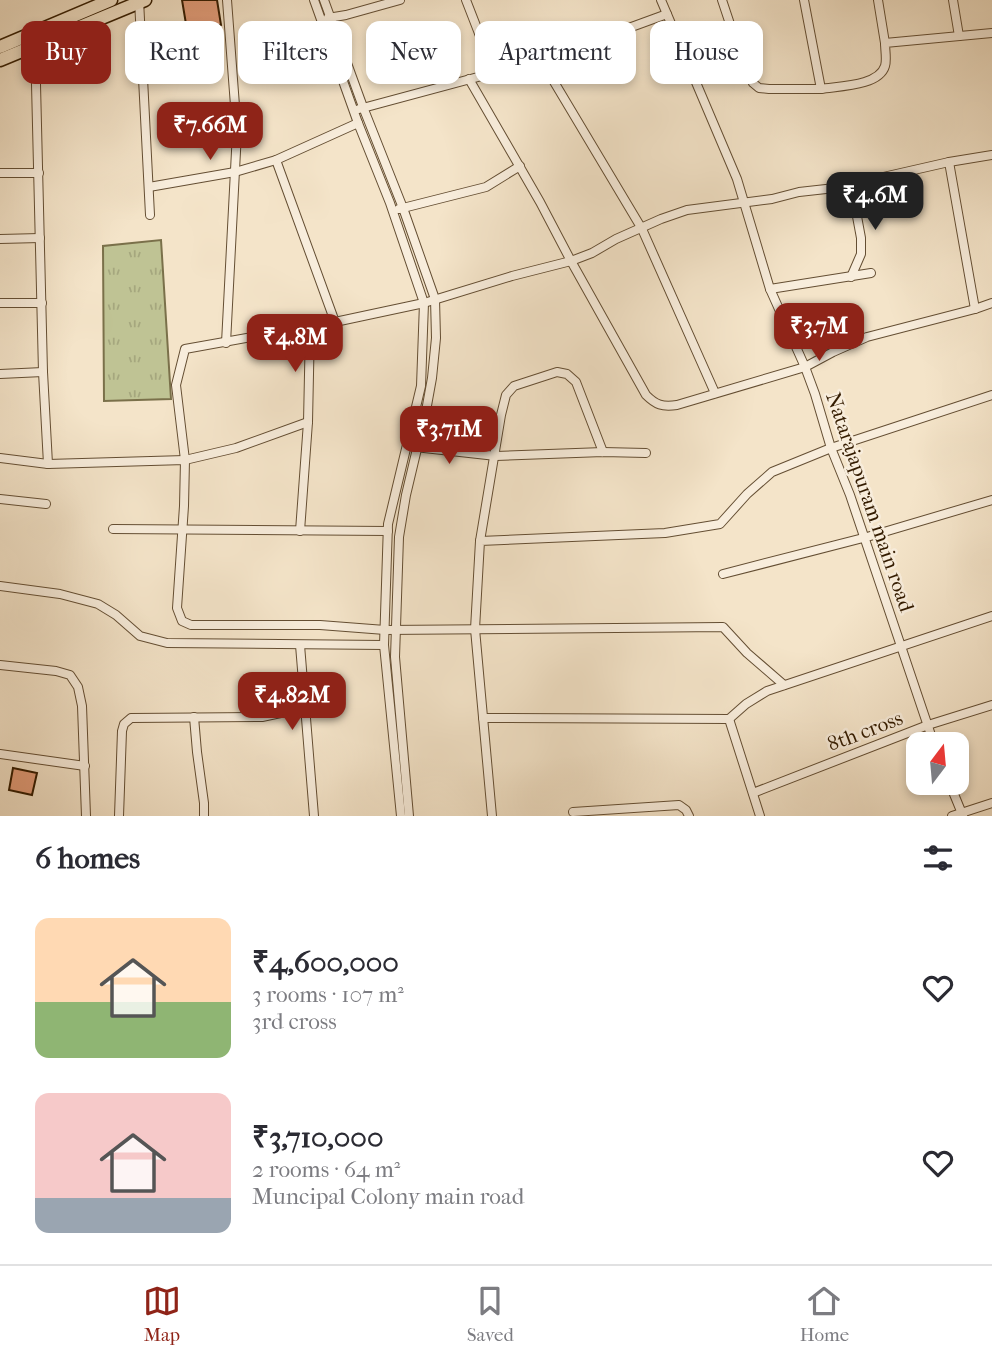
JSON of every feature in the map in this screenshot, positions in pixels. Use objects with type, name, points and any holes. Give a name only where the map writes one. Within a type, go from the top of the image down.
[{"type":"main road","points":[[67,21],[104,1]]},
{"type":"main road","points":[[85,21],[141,1]]},
{"type":"main road","points":[[0,47],[21,42]]},
{"type":"main road","points":[[0,60],[21,47]]},
{"type":"street","points":[[226,342],[237,132],[227,0]]},
{"type":"street","points":[[314,0],[393,211],[424,303],[421,386],[387,531],[384,645],[401,816]]},
{"type":"street","points":[[324,0],[435,299],[436,338],[432,378],[399,537],[396,657],[409,816]]},
{"type":"street","points":[[321,19],[400,0]]},
{"type":"street","points":[[466,0],[475,23]]},
{"type":"street","name":"Natarajapuram main road","points":[[661,0],[670,21]]},
{"type":"street","points":[[722,0],[729,21]]},
{"type":"street","points":[[804,0],[821,89]]},
{"type":"street","points":[[754,84],[759,88],[769,89],[821,89],[869,81],[880,76],[885,65],[885,43],[878,0]]},
{"type":"street","points":[[953,0],[959,36]]},
{"type":"street","points":[[141,1],[150,215]]},
{"type":"street","points":[[636,25],[667,14]]},
{"type":"street","points":[[885,43],[992,33]]},
{"type":"street","points":[[354,111],[475,77]]},
{"type":"street","points":[[468,79],[520,166],[646,395],[655,404],[677,405],[805,367],[867,337],[992,303]]},
{"type":"street","points":[[35,84],[48,464]]},
{"type":"street","points":[[555,84],[642,229],[715,393]]},
{"type":"street","name":"Natarajapuram main road","points":[[697,84],[737,179],[770,289],[805,367],[930,732]]},
{"type":"street","points":[[149,187],[235,172],[276,160],[358,123]]},
{"type":"street","points":[[784,685],[747,653],[723,627],[385,630],[320,625],[191,625],[182,621],[177,608],[185,460],[176,384],[185,349],[424,303],[571,261],[687,210],[772,199],[992,155]]},
{"type":"street","points":[[276,160],[335,322]]},
{"type":"street","points":[[949,162],[975,309]]},
{"type":"street","points":[[393,211],[486,187],[520,166]]},
{"type":"street","points":[[0,173],[38,173]]},
{"type":"street","points":[[851,184],[861,238],[861,254],[851,276]]},
{"type":"street","points":[[0,239],[40,237]]},
{"type":"street","points":[[770,289],[871,273]]},
{"type":"street","points":[[0,303],[42,303]]},
{"type":"street","points":[[300,531],[308,422],[310,326]]},
{"type":"street","points":[[0,374],[43,372]]},
{"type":"street","points":[[492,816],[475,629],[480,541],[506,396],[514,386],[557,372],[567,373],[576,382],[603,452]]},
{"type":"street","points":[[480,541],[665,533],[720,524],[747,494],[772,472],[831,448],[992,395]]},
{"type":"street","points":[[0,458],[48,464],[185,460],[236,448],[308,422]]},
{"type":"street","points":[[406,447],[495,456],[646,453]]},
{"type":"street","points":[[0,499],[46,504]]},
{"type":"street","points":[[723,574],[864,538],[992,500]]},
{"type":"street","points":[[113,528],[387,531]]},
{"type":"street","points":[[0,586],[60,594],[98,604],[116,615],[140,636],[167,643],[384,645]]},
{"type":"street","points":[[483,718],[729,719],[767,691],[992,616]]},
{"type":"street","points":[[300,645],[314,816]]},
{"type":"street","points":[[0,665],[56,671],[70,675],[78,687],[82,706],[86,816]]},
{"type":"street","name":"8th cross","points":[[753,793],[928,725],[992,705]]},
{"type":"street","points":[[119,816],[122,731],[124,724],[131,718],[262,717],[304,708]]},
{"type":"street","points":[[194,717],[204,816]]},
{"type":"street","points":[[729,719],[760,816]]},
{"type":"street","points":[[0,754],[85,766]]},
{"type":"street","points":[[955,795],[962,815]]},
{"type":"street","points":[[952,816],[962,815],[992,803]]},
{"type":"street","points":[[573,812],[679,805],[689,816]]},
{"type":"green space","points":[[161,240],[171,399],[104,401],[103,246]]},
{"type":"building","points":[[182,0],[217,0],[220,21],[186,21]]},
{"type":"building","points":[[13,768],[37,773],[32,795],[9,790]]}]
